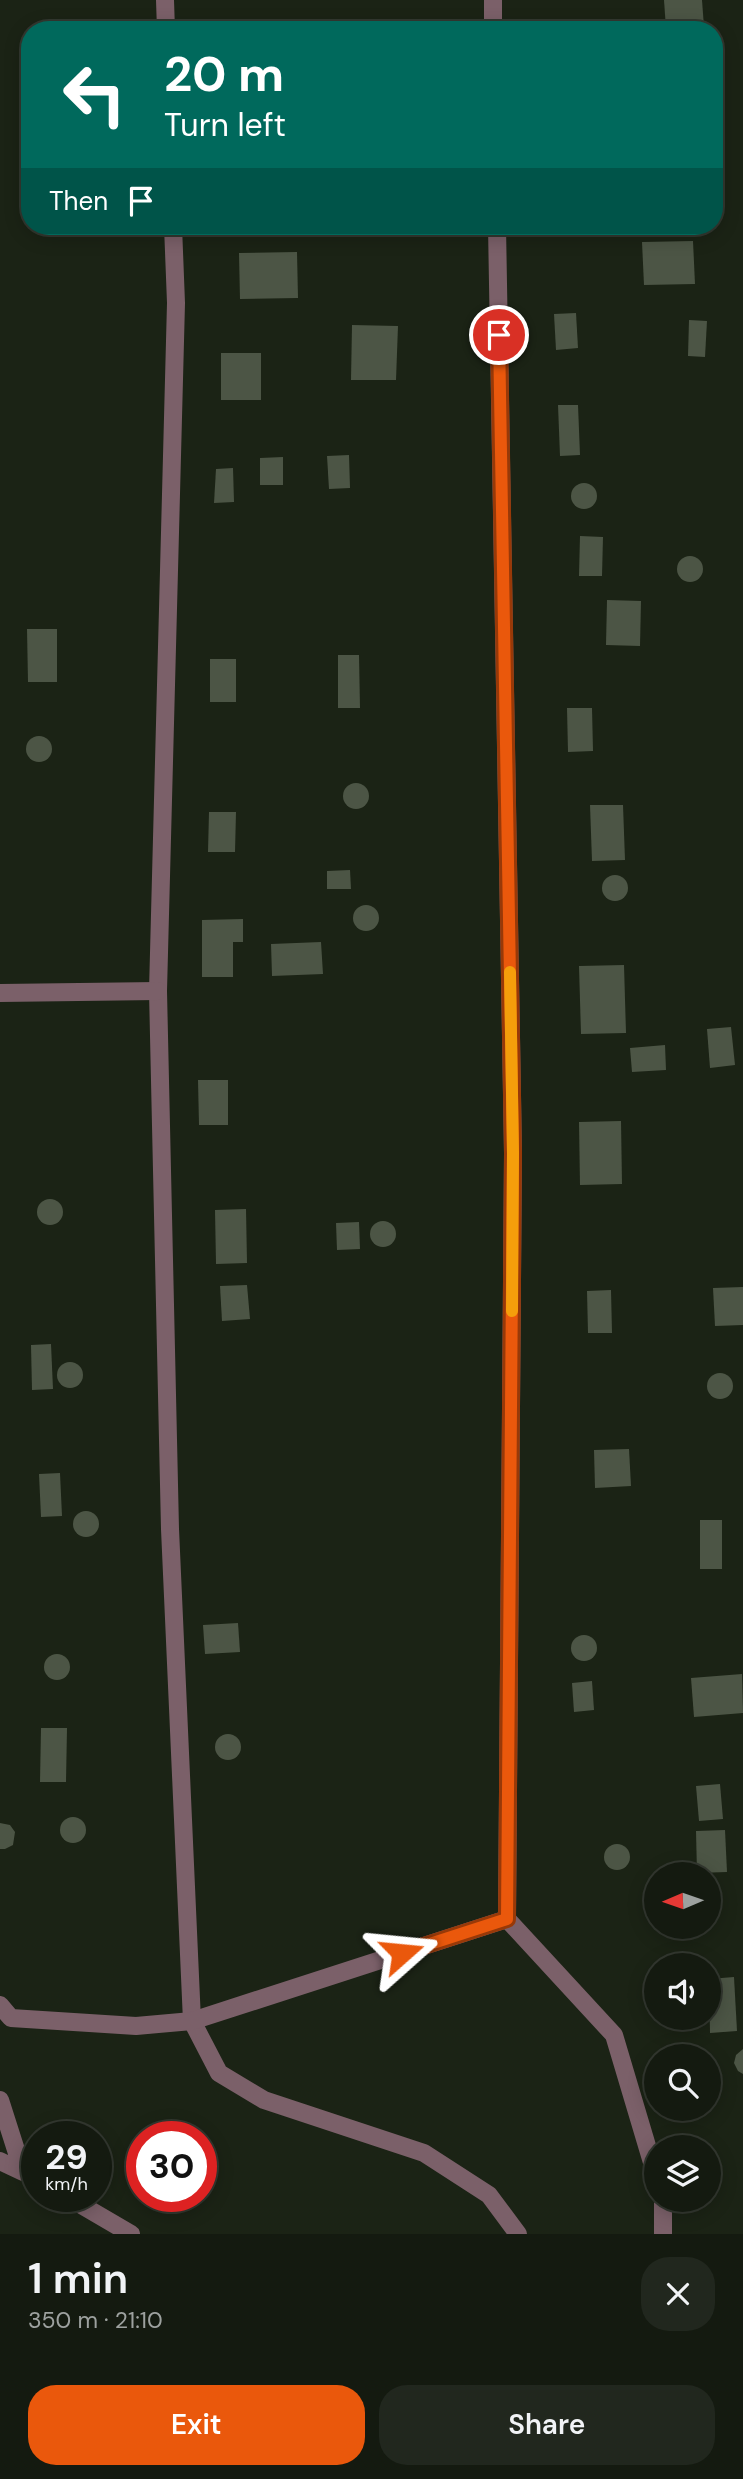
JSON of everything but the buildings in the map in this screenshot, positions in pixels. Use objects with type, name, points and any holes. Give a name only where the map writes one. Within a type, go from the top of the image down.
[{"type":"street","points":[[165,0],[166,21]]},
{"type":"street","points":[[493,0],[493,21]]},
{"type":"street","points":[[173,235],[176,303],[158,991],[170,1530],[192,2021],[219,2073],[264,2100],[424,2153],[489,2195],[518,2234]]},
{"type":"street","points":[[497,235],[513,1153],[507,1919],[614,2035],[644,2136]]},
{"type":"street","points":[[0,993],[158,991]]},
{"type":"street","points":[[0,2005],[11,2018],[136,2026],[192,2021],[507,1919]]},
{"type":"street","points":[[0,2100],[21,2153]]},
{"type":"street","points":[[0,2161],[21,2172]]},
{"type":"street","points":[[93,2212],[131,2234]]},
{"type":"street","points":[[663,2212],[663,2234]]},
{"type":"slow traffic","points":[[510,972],[512,1311]]},
{"type":"route","points":[[402,1953],[507,1919],[513,1153],[499,335]]}]
